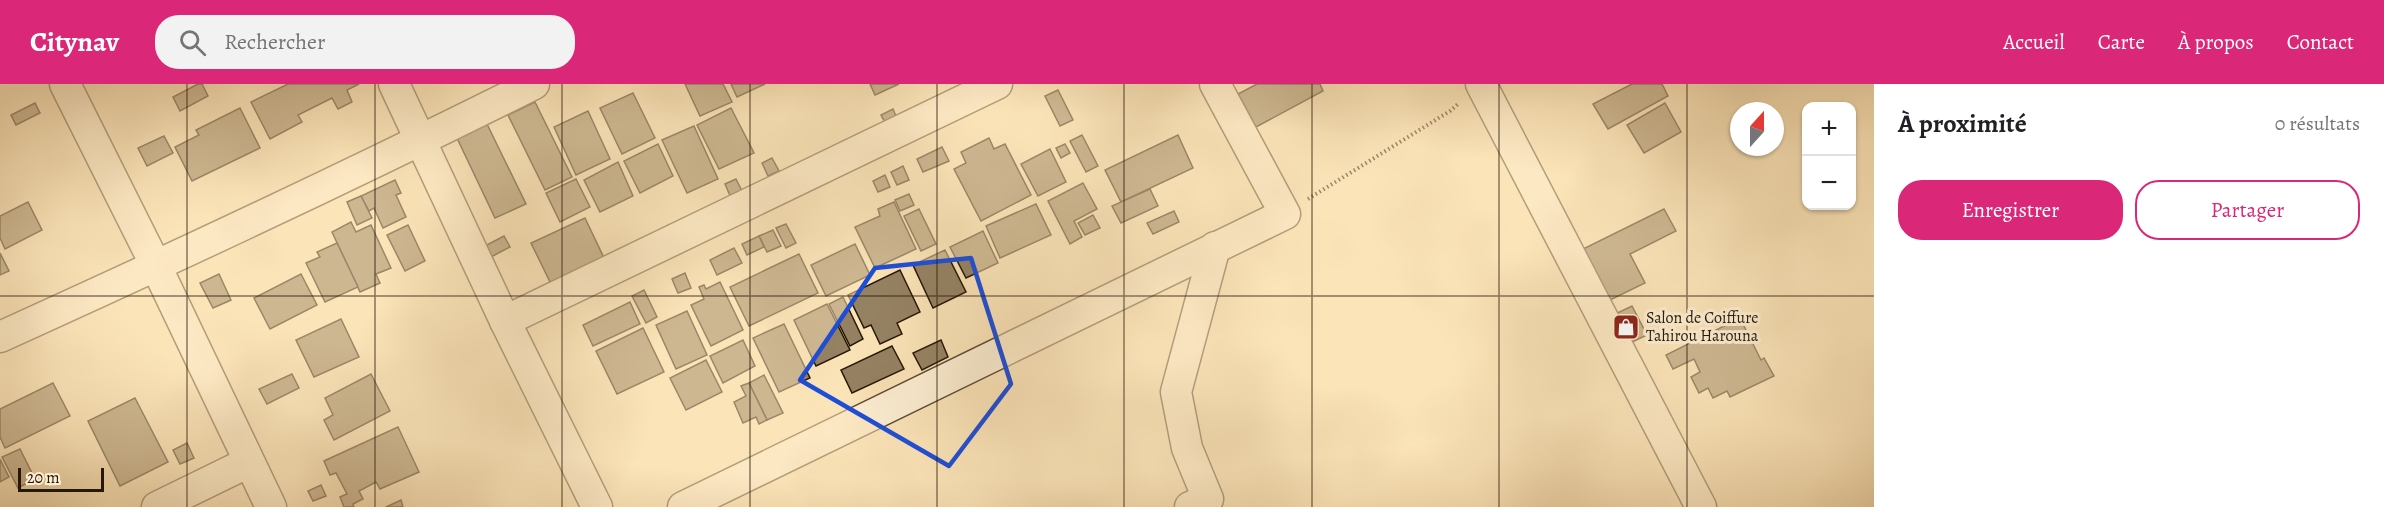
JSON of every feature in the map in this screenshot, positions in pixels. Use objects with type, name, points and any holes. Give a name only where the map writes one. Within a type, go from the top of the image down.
[{"type":"street","points":[[65,84],[156,266],[271,507]]},
{"type":"street","points":[[394,84],[505,321],[597,507]]},
{"type":"street","points":[[0,337],[422,140],[534,84]]},
{"type":"street","points":[[505,321],[997,84]]},
{"type":"street","points":[[683,507],[1285,213],[1215,84]]},
{"type":"street","points":[[1472,91],[1701,507]]},
{"type":"street","points":[[1190,507],[1208,499],[1186,448],[1176,392],[1215,248]]},
{"type":"street","points":[[157,507],[249,462]]},
{"type":"path","points":[[1285,213],[1450,111],[1472,91]]},
{"type":"highlighted area","points":[[971,258],[1011,384],[949,466],[800,380],[875,268]]},
{"type":"building","points":[[202,84],[208,96],[180,111],[173,97]]},
{"type":"building","points":[[288,84],[359,84],[347,90],[352,102],[338,109],[332,98],[298,115],[302,122],[270,139],[251,102]]},
{"type":"building","points":[[685,84],[723,84],[732,102],[700,116]]},
{"type":"building","points":[[731,84],[765,84],[737,97]]},
{"type":"building","points":[[870,84],[899,84],[875,95]]},
{"type":"building","points":[[1257,84],[1320,84],[1323,91],[1256,127],[1238,94]]},
{"type":"building","points":[[1632,84],[1662,84],[1668,96],[1608,129],[1593,104]]},
{"type":"building","points":[[1058,90],[1073,120],[1060,126],[1045,96]]},
{"type":"building","points":[[633,93],[655,138],[622,154],[600,108]]},
{"type":"building","points":[[535,102],[572,177],[545,190],[508,115]]},
{"type":"building","points":[[35,103],[40,113],[16,125],[11,115]]},
{"type":"building","points":[[1665,103],[1681,132],[1644,153],[1627,125]]},
{"type":"building","points":[[240,108],[260,148],[192,181],[175,147],[199,135],[196,130]]},
{"type":"building","points":[[731,108],[754,153],[719,169],[697,125]]},
{"type":"building","points":[[893,109],[898,121],[887,126],[881,115]]},
{"type":"building","points":[[588,111],[610,159],[576,175],[554,127]]},
{"type":"building","points":[[487,124],[526,204],[495,218],[457,138]]},
{"type":"building","points":[[694,126],[718,179],[687,193],[662,140]]},
{"type":"building","points":[[1082,135],[1098,166],[1086,172],[1070,141]]},
{"type":"building","points":[[1178,135],[1193,168],[1121,202],[1105,170]]},
{"type":"building","points":[[164,136],[173,153],[147,166],[138,148]]},
{"type":"building","points":[[989,138],[994,149],[1005,144],[1031,195],[981,221],[954,169],[966,163],[961,152]]},
{"type":"building","points":[[658,144],[673,176],[640,193],[624,161]]},
{"type":"building","points":[[1065,144],[1070,153],[1061,158],[1056,148]]},
{"type":"building","points":[[942,147],[949,161],[923,172],[917,159]]},
{"type":"building","points":[[1050,149],[1066,182],[1038,196],[1021,164]]},
{"type":"building","points":[[772,158],[779,171],[768,176],[762,163]]},
{"type":"building","points":[[618,162],[633,196],[600,212],[584,180]]},
{"type":"building","points":[[903,166],[909,180],[897,185],[891,172]]},
{"type":"building","points":[[885,175],[890,187],[878,192],[873,181]]},
{"type":"building","points":[[576,179],[590,207],[560,222],[546,193]]},
{"type":"building","points":[[736,179],[743,193],[731,198],[725,184]]},
{"type":"building","points":[[395,180],[401,193],[396,195],[406,217],[383,228],[374,208],[369,211],[361,196]]},
{"type":"building","points":[[1083,183],[1097,209],[1074,221],[1082,237],[1070,244],[1048,201]]},
{"type":"building","points":[[1150,189],[1158,206],[1121,223],[1112,206]]},
{"type":"building","points":[[909,194],[914,205],[900,211],[895,200]]},
{"type":"building","points":[[361,196],[372,218],[357,225],[347,202]]},
{"type":"building","points":[[28,202],[42,230],[5,249],[0,238],[0,216]]},
{"type":"building","points":[[894,202],[916,249],[875,268],[855,227],[880,216],[878,209]]},
{"type":"building","points":[[1036,204],[1051,235],[1000,258],[986,226]]},
{"type":"building","points":[[919,209],[936,244],[921,251],[904,216]]},
{"type":"building","points":[[1664,209],[1676,231],[1630,254],[1645,283],[1606,302],[1598,284],[1601,282],[1592,264],[1589,266],[1581,250]]},
{"type":"building","points":[[1174,211],[1179,222],[1153,234],[1147,223]]},
{"type":"building","points":[[1093,215],[1100,228],[1085,235],[1078,223]]},
{"type":"building","points":[[585,218],[605,260],[552,286],[531,243]]},
{"type":"building","points":[[351,222],[356,232],[371,225],[391,268],[376,274],[380,283],[360,292],[332,232]]},
{"type":"building","points":[[786,224],[796,243],[786,248],[776,228]]},
{"type":"building","points":[[408,225],[425,261],[405,271],[387,235]]},
{"type":"building","points":[[773,230],[781,246],[767,252],[759,236]]},
{"type":"building","points":[[983,231],[998,263],[966,278],[950,247]]},
{"type":"building","points":[[504,236],[510,247],[489,258],[483,247]]},
{"type":"building","points":[[759,236],[764,247],[747,255],[742,244]]},
{"type":"building","points":[[337,243],[358,287],[325,302],[306,263],[320,257],[317,252]]},
{"type":"building","points":[[855,244],[870,275],[826,296],[811,265]]},
{"type":"building","points":[[734,248],[742,263],[717,275],[710,260]]},
{"type":"building","points":[[945,250],[966,292],[933,308],[913,265]]},
{"type":"building","points":[[0,253],[9,271],[0,275]]},
{"type":"building","points":[[799,254],[818,293],[749,326],[730,287]]},
{"type":"building","points":[[900,270],[920,312],[897,323],[902,334],[880,344],[871,325],[864,328],[848,295]]},
{"type":"building","points":[[685,273],[691,288],[678,293],[672,279]]},
{"type":"building","points":[[219,274],[231,300],[213,308],[200,283]]},
{"type":"building","points":[[301,274],[317,305],[270,329],[254,298]]},
{"type":"building","points":[[720,282],[743,330],[711,346],[691,305],[704,299],[699,287],[704,285],[706,289]]},
{"type":"building","points":[[644,290],[657,317],[646,323],[632,296]]},
{"type":"building","points":[[843,297],[863,339],[850,346],[829,304]]},
{"type":"building","points":[[630,302],[640,324],[593,346],[583,325]]},
{"type":"building","points":[[827,304],[850,350],[816,366],[794,320]]},
{"type":"building","points":[[1632,306],[1647,335],[1628,344],[1613,315]]},
{"type":"building","points":[[687,311],[707,355],[676,369],[656,325]]},
{"type":"building","points":[[1740,318],[1761,360],[1764,358],[1774,376],[1730,397],[1727,391],[1713,398],[1708,388],[1699,393],[1691,377],[1700,372],[1694,359],[1673,369],[1666,355]]},
{"type":"building","points":[[341,319],[359,357],[314,377],[296,340]]},
{"type":"building","points":[[784,324],[810,378],[779,392],[753,338]]},
{"type":"building","points":[[643,328],[664,372],[617,394],[596,351]]},
{"type":"building","points":[[743,340],[755,366],[723,383],[710,356]]},
{"type":"building","points":[[941,340],[948,357],[922,370],[913,353]]},
{"type":"building","points":[[892,346],[904,369],[852,393],[841,370]]},
{"type":"building","points":[[706,360],[722,392],[686,410],[670,378]]},
{"type":"building","points":[[292,374],[299,388],[267,404],[259,389]]},
{"type":"building","points":[[371,374],[390,411],[334,440],[324,420],[333,415],[325,398]]},
{"type":"building","points":[[764,375],[783,413],[767,420],[749,383]]},
{"type":"building","points":[[53,383],[70,416],[5,448],[0,437],[0,409]]},
{"type":"building","points":[[749,383],[767,420],[759,424],[756,417],[743,423],[734,402],[746,396],[741,386]]},
{"type":"building","points":[[135,398],[168,462],[120,486],[88,421]]},
{"type":"building","points":[[398,427],[419,472],[380,489],[376,482],[359,491],[363,499],[353,504],[354,507],[344,507],[340,497],[347,494],[336,473],[330,475],[324,461]]},
{"type":"building","points":[[187,443],[194,458],[180,464],[173,450]]},
{"type":"building","points":[[20,449],[35,479],[18,488],[2,457]]},
{"type":"building","points":[[0,459],[9,477],[0,482]]},
{"type":"building","points":[[321,485],[326,496],[313,501],[308,491]]},
{"type":"building","points":[[401,500],[403,507],[386,507]]},
{"type":"place","name":"Salon de Coiffure Tahirou Harouna","points":[[1626,327]]}]
